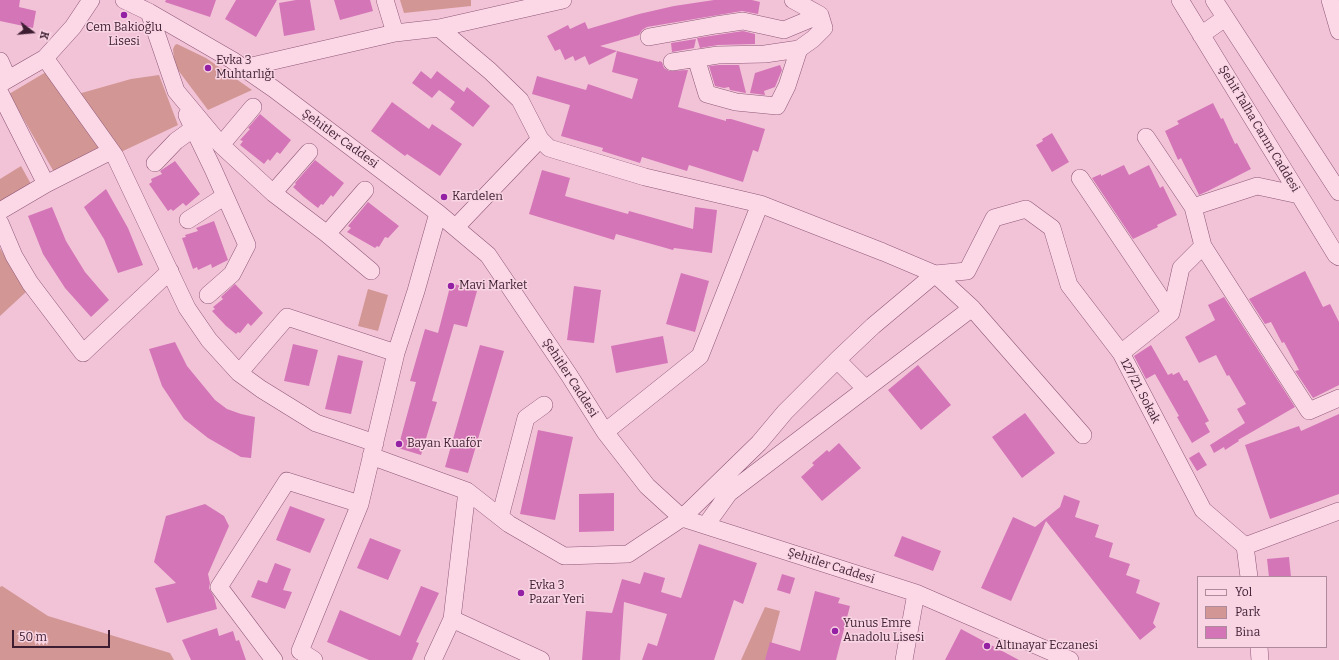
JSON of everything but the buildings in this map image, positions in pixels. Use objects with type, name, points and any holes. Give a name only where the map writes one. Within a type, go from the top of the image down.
[{"type":"street","points":[[3,85],[45,58],[73,27],[91,0]]},
{"type":"street","name":"Şehitler Caddesi","points":[[124,0],[149,12],[232,60],[274,89],[438,212],[488,255],[569,375],[605,432],[646,486],[682,518],[916,593],[1070,660]]},
{"type":"street","points":[[385,0],[395,33]]},
{"type":"street","points":[[243,68],[395,33],[439,28],[563,0]]},
{"type":"street","points":[[672,62],[718,55],[765,54],[799,49],[814,39],[824,28],[820,15],[793,0]]},
{"type":"street","name":"Şehit Talha Carım Caddesi","points":[[1180,0],[1336,256],[1339,257]]},
{"type":"street","points":[[1214,0],[1339,192]]},
{"type":"street","points":[[1330,0],[1339,31]]},
{"type":"street","points":[[149,12],[176,91],[247,245],[232,274],[208,295]]},
{"type":"street","points":[[649,37],[743,21],[784,30],[820,15]]},
{"type":"street","points":[[1201,35],[1225,18]]},
{"type":"street","points":[[439,28],[490,71],[520,100],[540,139],[549,148],[637,174],[760,204],[935,274],[972,308],[1083,435]]},
{"type":"street","points":[[696,58],[707,94],[736,102],[777,106],[787,86],[799,49]]},
{"type":"street","points":[[45,58],[115,156],[187,308],[209,340],[239,373],[261,389],[316,423],[467,491],[509,524],[564,556],[628,554],[682,518],[759,443],[785,412],[872,326],[935,274],[967,271],[994,218],[1026,209],[1052,228],[1069,285],[1121,354]]},
{"type":"street","points":[[0,61],[3,85],[46,184]]},
{"type":"street","points":[[176,91],[221,145],[273,193],[327,234],[371,271]]},
{"type":"street","points":[[221,145],[253,107]]},
{"type":"street","points":[[155,163],[176,141],[194,128]]},
{"type":"street","points":[[1146,137],[1193,207],[1203,246],[1310,411],[1339,398]]},
{"type":"street","points":[[456,227],[540,139]]},
{"type":"street","points":[[0,211],[46,184],[111,151]]},
{"type":"street","points":[[273,193],[309,152]]},
{"type":"street","points":[[1080,178],[1172,313]]},
{"type":"street","points":[[1193,207],[1257,186],[1299,195]]},
{"type":"street","points":[[327,234],[365,190]]},
{"type":"street","points":[[188,220],[225,196]]},
{"type":"street","points":[[605,432],[700,356],[760,204]]},
{"type":"street","points":[[302,657],[360,504],[396,353],[416,291],[438,212]]},
{"type":"street","points":[[0,222],[14,256],[30,283],[82,353],[170,271]]},
{"type":"street","points":[[1172,313],[1180,268],[1203,246]]},
{"type":"street","points":[[706,526],[729,493],[972,308]]},
{"type":"street","name":"127/21. Sokak","points":[[1172,313],[1121,354],[1204,510],[1245,546]]},
{"type":"street","points":[[239,373],[287,318],[396,353]]},
{"type":"street","points":[[837,360],[866,389]]},
{"type":"street","points":[[500,517],[526,418],[544,405]]},
{"type":"street","points":[[274,660],[219,587],[287,481],[360,504]]},
{"type":"street","points":[[433,660],[452,619],[467,491]]},
{"type":"street","points":[[1249,576],[1245,546],[1339,511]]},
{"type":"street","points":[[904,660],[916,593]]},
{"type":"street","points":[[452,619],[542,660]]},
{"type":"street","points":[[1259,648],[1260,660]]},
{"type":"green space","points":[[400,0],[471,0],[471,6],[404,13]]},
{"type":"green space","points":[[177,44],[206,58],[252,90],[208,110],[175,66],[173,49]]},
{"type":"green space","points":[[46,72],[99,148],[54,172],[9,94]]},
{"type":"green space","points":[[159,75],[178,125],[121,152],[78,94],[131,79]]},
{"type":"green space","points":[[21,166],[31,184],[0,202],[0,179]]},
{"type":"green space","points":[[0,248],[26,292],[0,316]]},
{"type":"green space","points":[[368,289],[388,295],[378,331],[358,326]]},
{"type":"green space","points":[[2,586],[48,616],[170,653],[174,660],[0,660],[0,587]]},
{"type":"green space","points":[[765,607],[780,611],[767,660],[741,660]]},
{"type":"place","name":"Cem Bakioğlu Lisesi","points":[[124,15]]},
{"type":"place","name":"Evka 3 Muhtarlığı","points":[[208,68]]},
{"type":"place","name":"Kardelen","points":[[444,197]]},
{"type":"place","name":"Mavi Market","points":[[451,286]]},
{"type":"place","name":"Bayan Kuaför","points":[[399,444]]},
{"type":"place","name":"Evka 3 Pazar Yeri","points":[[521,593]]},
{"type":"place","name":"Yunus Emre Anadolu Lisesi","points":[[835,631]]},
{"type":"place","name":"Altınayar Eczanesi","points":[[987,646]]}]
